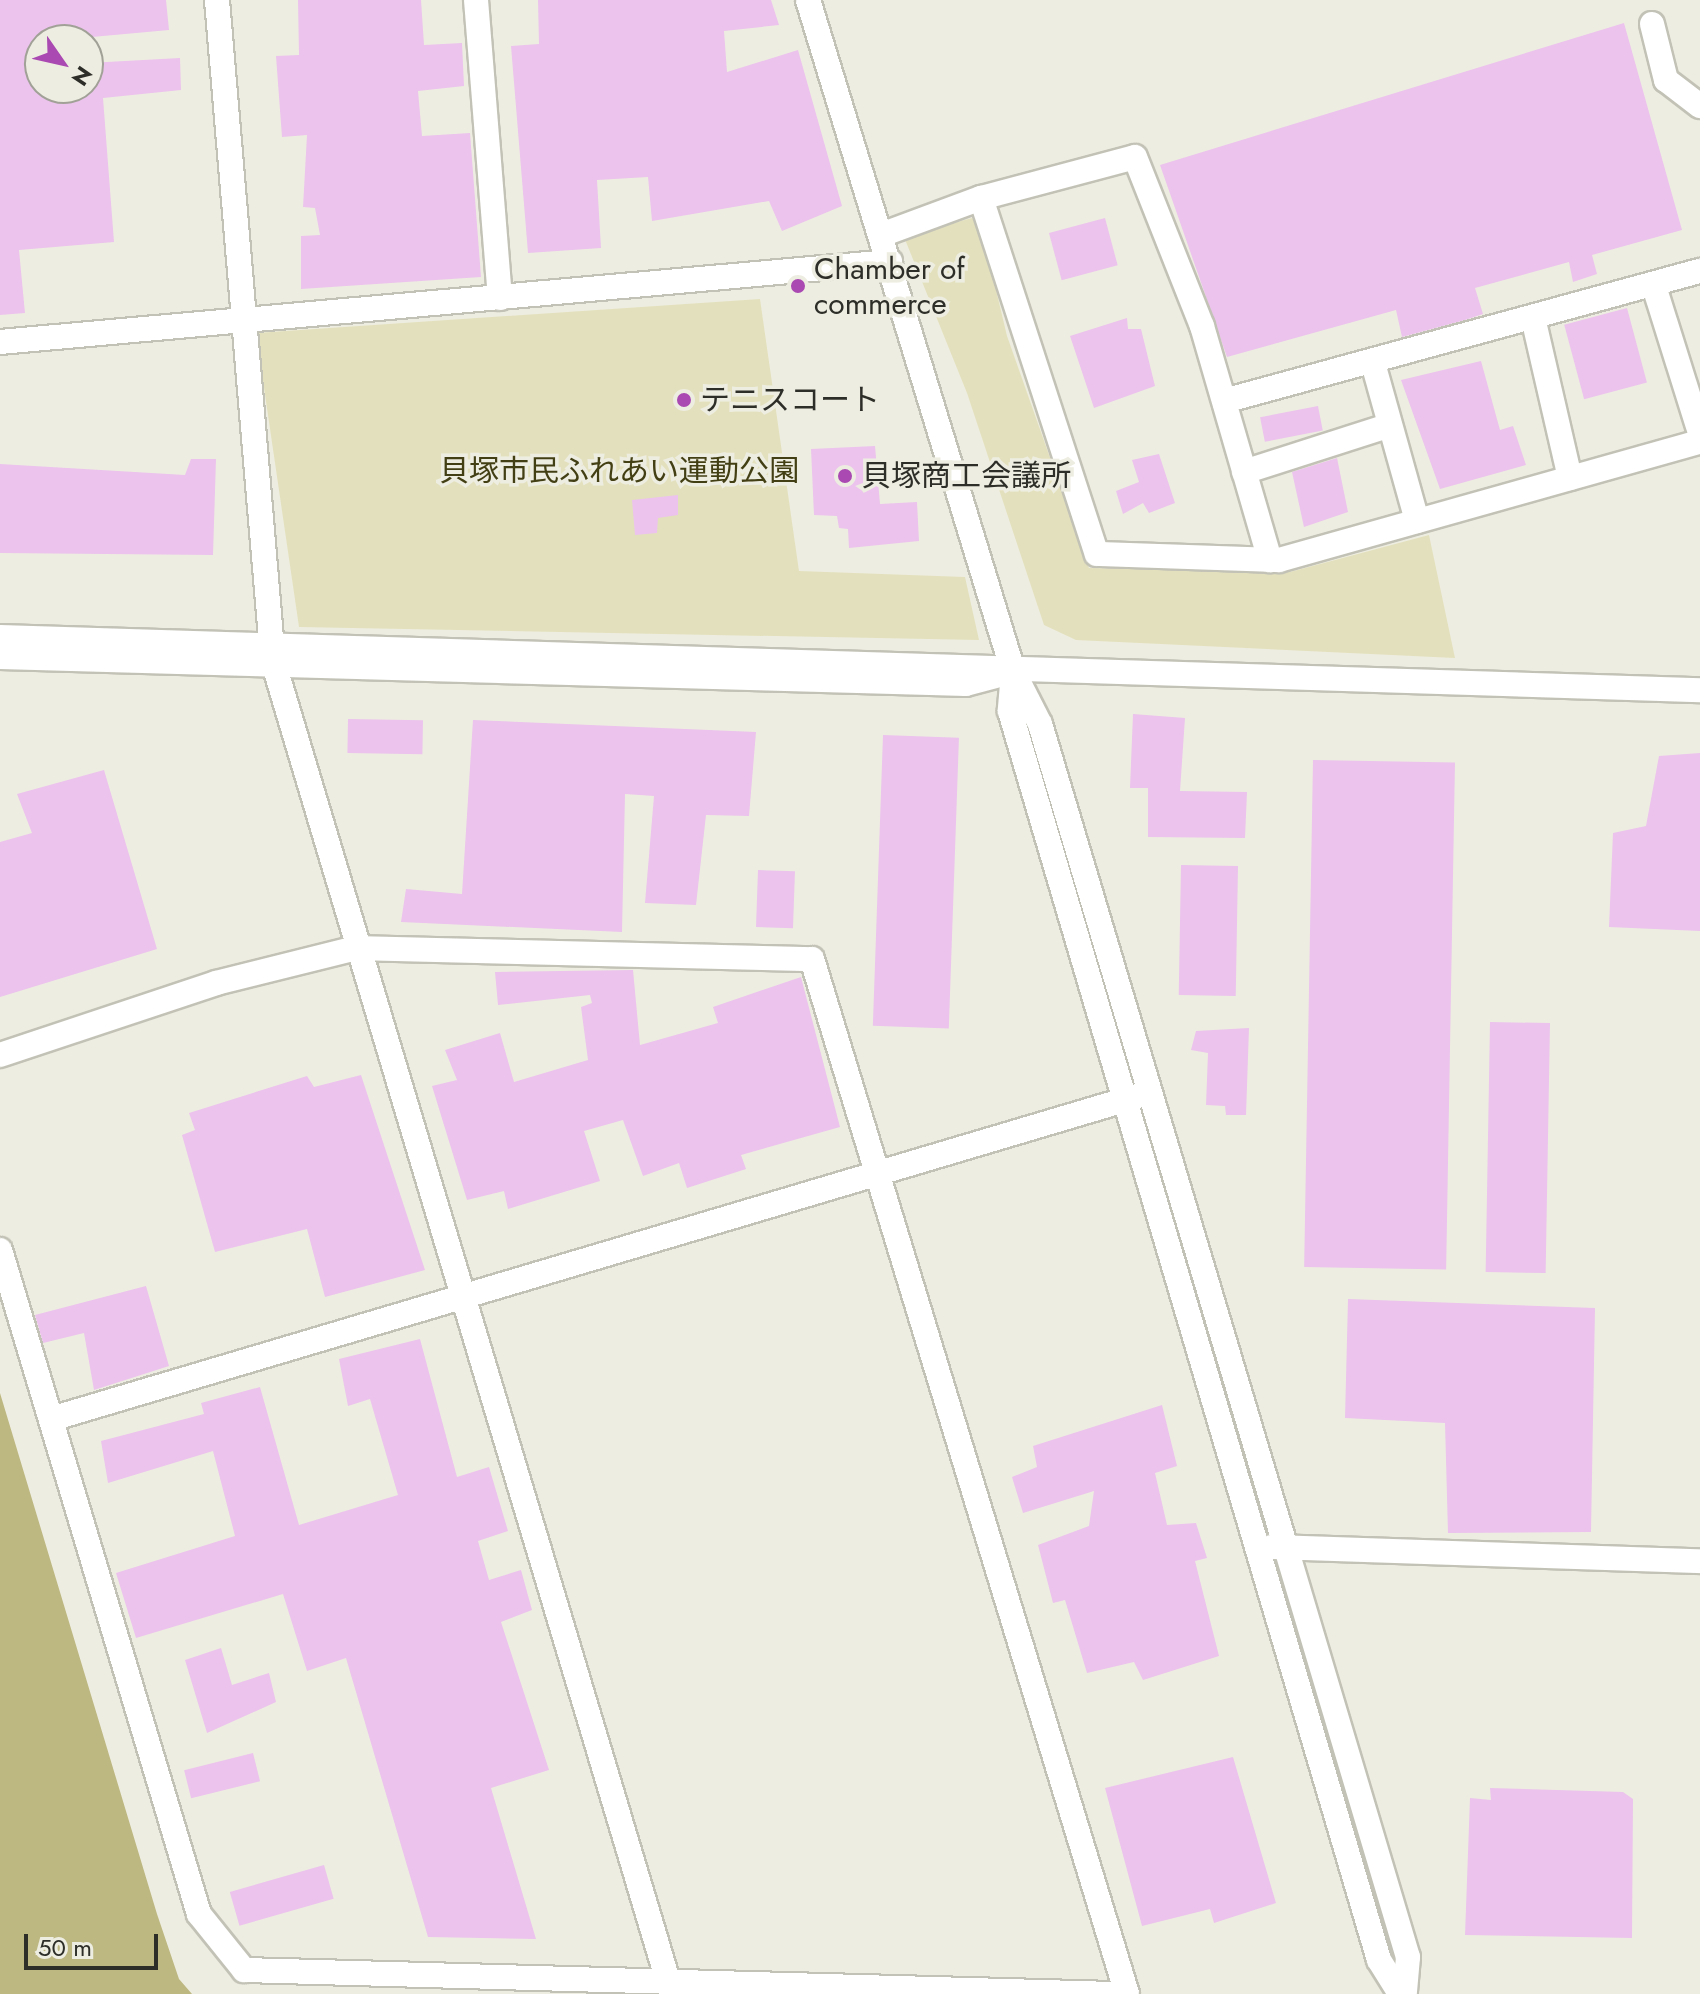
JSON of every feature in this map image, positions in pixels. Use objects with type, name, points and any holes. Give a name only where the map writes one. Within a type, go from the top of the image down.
[{"type":"street","points":[[217,0],[247,321],[272,651],[356,948],[671,1987]]},
{"type":"street","points":[[476,0],[500,298]]},
{"type":"street","points":[[808,0],[1013,671],[1040,724],[1408,1957],[1402,1994]]},
{"type":"street","points":[[1652,24],[1666,80],[1700,106]]},
{"type":"street","points":[[881,235],[981,198],[1135,157],[1224,401],[1270,560]]},
{"type":"street","points":[[981,198],[1097,554],[1270,560],[1700,442]]},
{"type":"street","points":[[0,342],[890,262]]},
{"type":"street","points":[[1224,401],[1534,322],[1700,271]]},
{"type":"street","points":[[1654,286],[1700,433]]},
{"type":"street","points":[[1534,322],[1570,478]]},
{"type":"street","points":[[1373,363],[1417,521]]},
{"type":"street","points":[[1244,472],[1390,425]]},
{"type":"street","points":[[0,637],[966,684],[1013,671],[1700,690]]},
{"type":"street","points":[[0,657],[272,651]]},
{"type":"street","points":[[1013,671],[1010,711],[1379,1960],[1402,1994]]},
{"type":"street","points":[[0,1055],[216,983],[356,948],[812,959],[881,1174],[1127,1994]]},
{"type":"street","points":[[51,1419],[464,1300],[1149,1093]]},
{"type":"street","points":[[0,1250],[199,1914],[244,1970],[671,1987],[1116,1994]]},
{"type":"street","points":[[1259,1546],[1700,1561]]},
{"type":"green space","points":[[972,218],[982,231],[1007,336],[1089,568],[1290,572],[1429,535],[1455,658],[1076,640],[1044,625],[967,393],[904,237]]},
{"type":"green space","name":"貝塚市民ふれあい運動公園","points":[[760,299],[799,571],[965,577],[979,640],[299,627],[256,333]]},
{"type":"shaded area","points":[[0,1393],[157,1914],[179,1979],[192,1994],[0,1994]]},
{"type":"building","points":[[0,0],[166,0],[169,30],[104,36],[104,24],[24,24],[24,104],[103,104],[114,242],[19,250],[25,313],[0,315]]},
{"type":"building","points":[[298,0],[421,0],[424,45],[462,43],[464,86],[418,91],[422,136],[470,133],[481,277],[301,289],[301,236],[320,235],[315,208],[303,207],[307,135],[282,137],[276,56],[299,55]]},
{"type":"building","points":[[538,0],[771,0],[779,25],[724,31],[727,72],[798,50],[842,206],[782,231],[769,201],[652,221],[648,177],[597,180],[601,248],[528,253],[511,46],[539,44]]},
{"type":"building","points":[[1624,23],[1682,230],[1592,255],[1597,274],[1573,282],[1569,262],[1475,288],[1483,314],[1465,320],[1402,337],[1396,310],[1227,357],[1160,165]]},
{"type":"building","points":[[180,58],[181,90],[104,98],[104,62]]},
{"type":"building","points":[[1105,218],[1118,265],[1062,280],[1049,233]]},
{"type":"building","points":[[1627,308],[1647,382],[1584,399],[1564,325]]},
{"type":"building","points":[[1127,318],[1128,329],[1141,329],[1155,386],[1094,408],[1070,336]]},
{"type":"building","points":[[1481,361],[1500,430],[1513,426],[1526,465],[1440,489],[1401,380]]},
{"type":"building","points":[[1318,406],[1323,431],[1265,442],[1260,417]]},
{"type":"building","name":"貝塚商工会議所","points":[[875,446],[880,504],[917,502],[919,541],[849,548],[848,529],[839,528],[837,516],[814,515],[811,449]]},
{"type":"building","points":[[1159,454],[1175,503],[1149,513],[1143,503],[1123,514],[1116,491],[1139,482],[1132,460]]},
{"type":"building","points":[[1337,458],[1348,512],[1304,527],[1292,472]]},
{"type":"building","points":[[191,459],[216,459],[213,555],[0,553],[0,464],[185,475]]},
{"type":"building","points":[[678,495],[678,515],[658,518],[657,533],[635,535],[632,500]]},
{"type":"building","points":[[1133,714],[1185,718],[1180,791],[1247,792],[1245,838],[1148,837],[1148,788],[1130,788]]},
{"type":"building","points":[[348,719],[423,720],[422,754],[347,753]]},
{"type":"building","points":[[473,720],[756,732],[749,816],[706,815],[696,905],[645,903],[654,796],[625,794],[622,932],[401,922],[406,889],[462,894]]},
{"type":"building","points":[[883,735],[959,738],[949,1028],[873,1026]]},
{"type":"building","points":[[1700,753],[1700,931],[1609,927],[1613,833],[1646,826],[1659,756]]},
{"type":"building","points":[[1313,760],[1455,762],[1446,1269],[1304,1267]]},
{"type":"building","points":[[104,770],[157,949],[0,997],[0,842],[32,833],[17,794]]},
{"type":"building","points":[[1181,865],[1238,866],[1236,996],[1179,995]]},
{"type":"building","points":[[758,870],[795,871],[793,928],[756,927]]},
{"type":"building","points":[[633,970],[640,1045],[718,1023],[713,1007],[801,977],[840,1127],[741,1155],[746,1169],[687,1188],[679,1163],[643,1176],[623,1120],[584,1131],[600,1181],[508,1209],[504,1191],[467,1200],[432,1086],[457,1080],[445,1050],[500,1033],[514,1082],[588,1060],[581,1007],[592,1003],[590,995],[498,1005],[495,972]]},
{"type":"building","points":[[1490,1022],[1550,1023],[1546,1273],[1486,1272]]},
{"type":"building","points":[[1249,1028],[1246,1115],[1226,1115],[1225,1106],[1206,1105],[1208,1053],[1191,1050],[1196,1031]]},
{"type":"building","points":[[361,1075],[425,1270],[325,1297],[307,1229],[215,1252],[182,1135],[195,1130],[189,1113],[307,1076],[314,1087]]},
{"type":"building","points":[[146,1286],[169,1366],[94,1390],[84,1333],[43,1343],[35,1315]]},
{"type":"building","points":[[1348,1299],[1595,1308],[1591,1532],[1448,1533],[1445,1423],[1345,1418]]},
{"type":"building","points":[[420,1339],[457,1477],[489,1467],[508,1531],[478,1541],[489,1580],[521,1570],[532,1610],[501,1622],[549,1770],[491,1788],[536,1939],[428,1937],[346,1658],[307,1671],[283,1594],[136,1638],[116,1573],[235,1536],[213,1451],[108,1483],[101,1441],[204,1414],[201,1403],[260,1387],[299,1525],[398,1495],[370,1399],[348,1406],[339,1359]]},
{"type":"building","points":[[1162,1405],[1177,1466],[1155,1473],[1167,1525],[1196,1523],[1207,1558],[1195,1561],[1219,1656],[1143,1680],[1134,1662],[1087,1673],[1065,1600],[1053,1603],[1038,1545],[1089,1526],[1094,1491],[1023,1513],[1012,1477],[1037,1467],[1033,1446]]},
{"type":"building","points":[[221,1648],[232,1685],[269,1673],[276,1702],[207,1733],[185,1660]]},
{"type":"building","points":[[253,1753],[260,1781],[191,1798],[184,1770]]},
{"type":"building","points":[[1233,1757],[1276,1903],[1214,1923],[1210,1909],[1142,1926],[1105,1788]]},
{"type":"building","points":[[1490,1788],[1623,1792],[1633,1799],[1632,1938],[1465,1935],[1470,1798],[1491,1800]]},
{"type":"building","points":[[324,1865],[334,1899],[239,1926],[230,1892]]},
{"type":"place","name":"Chamber of commerce","points":[[798,286]]},
{"type":"place","name":"テニスコート","points":[[684,400]]},
{"type":"place","name":"貝塚商工会議所","points":[[845,476]]}]
